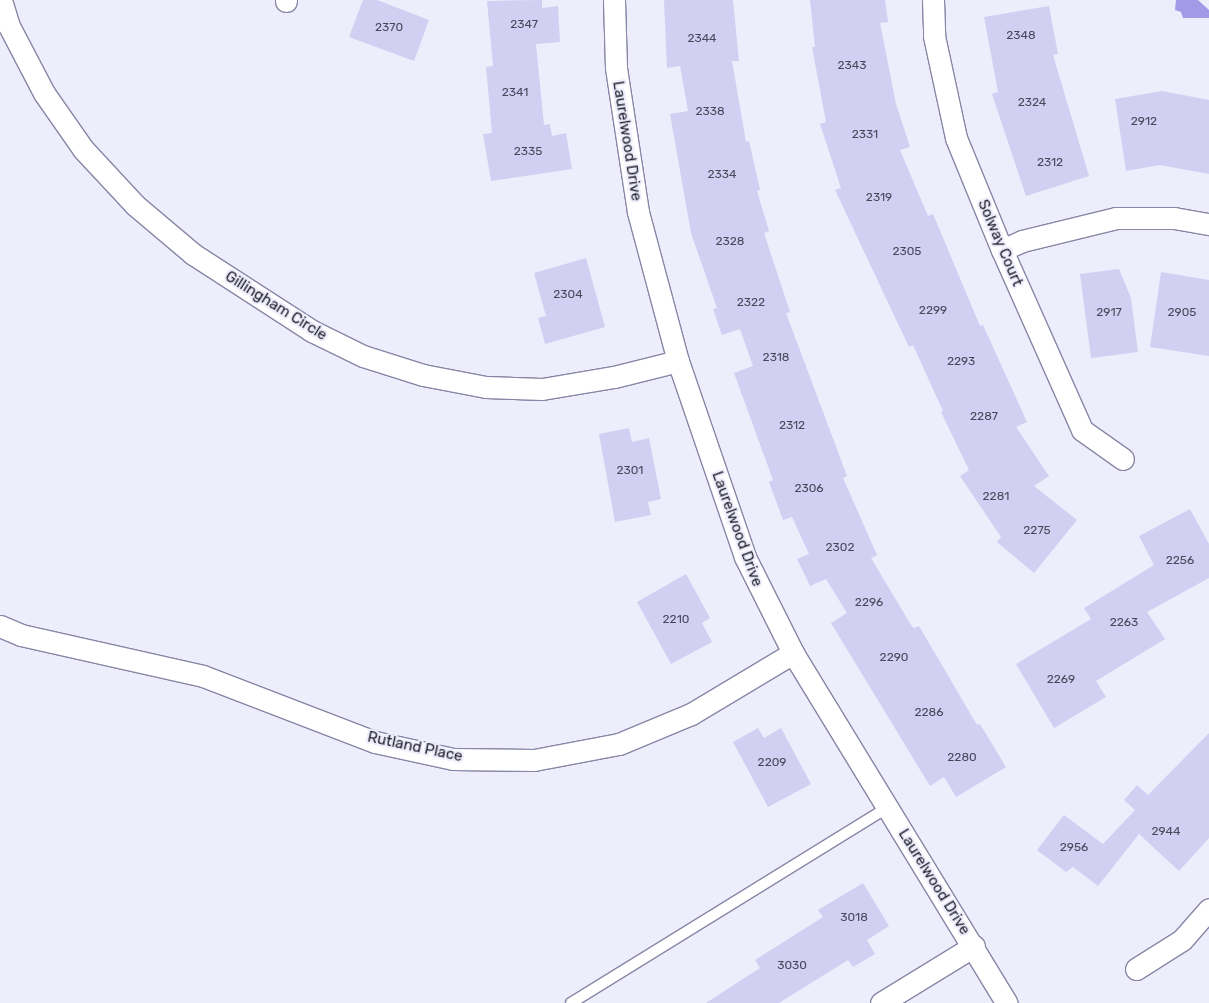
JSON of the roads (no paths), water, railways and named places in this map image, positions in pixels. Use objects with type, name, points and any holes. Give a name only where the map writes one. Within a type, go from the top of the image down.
[{"type":"street","name":"Gillingham Circle","points":[[1,0],[9,26],[44,92],[83,149],[135,205],[193,254],[312,330],[363,356],[423,375],[486,387],[542,389],[614,377],[678,361]]},
{"type":"street","name":"Laurelwood Drive","points":[[614,0],[616,68],[638,212],[678,361],[745,557],[793,652],[1007,1003]]},
{"type":"street","name":"Solway Court","points":[[933,0],[936,45],[956,138],[1002,250],[1082,430],[1123,459]]},
{"type":"street","points":[[1002,250],[1022,241],[1116,218],[1174,218],[1209,224]]},
{"type":"street","name":"Rutland Place","points":[[0,626],[21,635],[203,676],[375,742],[453,759],[534,760],[619,744],[691,714],[793,652]]},
{"type":"street","points":[[1136,970],[1182,940],[1209,910]]},
{"type":"street","points":[[881,1003],[974,946]]},
{"type":"lane","points":[[571,1003],[888,807]]}]
